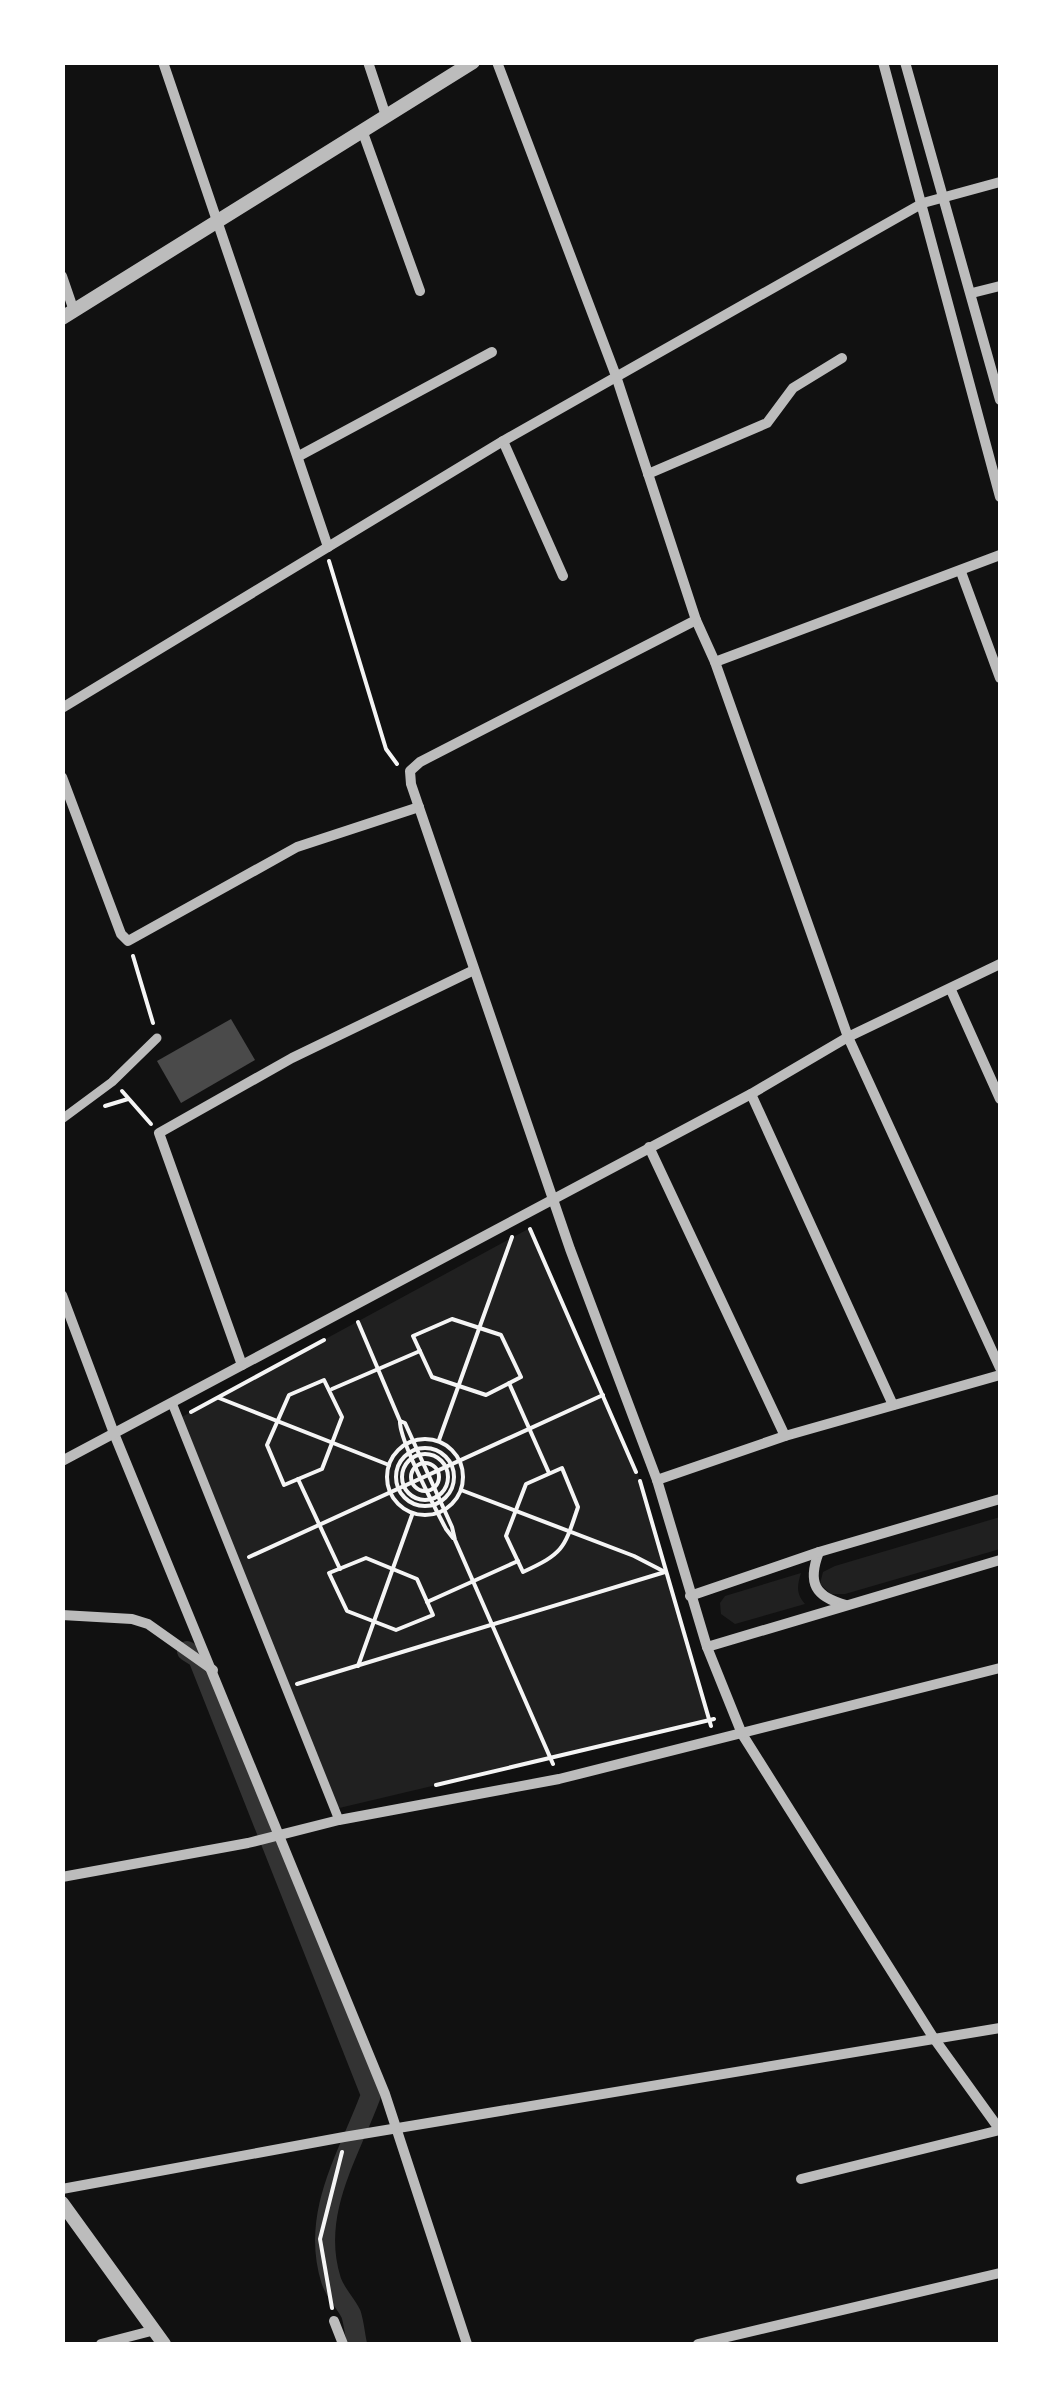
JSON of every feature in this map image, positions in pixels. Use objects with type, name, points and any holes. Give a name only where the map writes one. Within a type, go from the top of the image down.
[{"type":"street","points":[[163,62],[328,546]]},
{"type":"street","points":[[368,62],[386,116]]},
{"type":"street","points":[[62,276],[68,314],[473,62]]},
{"type":"street","points":[[497,62],[616,376],[696,620],[848,1037],[1000,1371],[784,1436],[658,1480]]},
{"type":"street","points":[[883,62],[1000,496]]},
{"type":"street","points":[[905,62],[1000,400]]},
{"type":"street","points":[[362,130],[420,290]]},
{"type":"street","points":[[62,708],[504,440],[923,203],[1000,182]]},
{"type":"street","points":[[972,293],[1000,286]]},
{"type":"street","points":[[299,456],[492,352]]},
{"type":"street","points":[[648,474],[768,423],[793,388],[842,358]]},
{"type":"street","points":[[504,440],[563,576]]},
{"type":"street","points":[[714,662],[1000,555]]},
{"type":"street","points":[[960,572],[1000,678]]},
{"type":"street","points":[[696,620],[420,762],[410,771],[552,1197],[658,1480],[690,1596],[732,1712],[742,1734],[933,2037],[1000,2130],[801,2179]]},
{"type":"street","points":[[62,777],[120,934],[128,940],[296,846],[419,807]]},
{"type":"street","points":[[62,1462],[751,1094],[848,1037],[1000,964]]},
{"type":"street","points":[[242,1364],[159,1134],[292,1058],[474,970]]},
{"type":"street","points":[[951,990],[1000,1099]]},
{"type":"street","points":[[62,1118],[112,1082],[157,1038]]},
{"type":"street","points":[[751,1094],[893,1405]]},
{"type":"street","points":[[649,1147],[784,1436]]},
{"type":"street","points":[[62,1295],[397,2129],[467,2344]]},
{"type":"street","points":[[172,1403],[339,1820]]},
{"type":"street","points":[[690,1596],[819,1552],[1000,1499]]},
{"type":"street","points":[[819,1552],[812,1574],[816,1590],[828,1600],[850,1606]]},
{"type":"street","points":[[707,1646],[1000,1560]]},
{"type":"street","points":[[62,1614],[148,1624],[214,1670]]},
{"type":"street","points":[[62,1877],[559,1779],[1000,1668]]},
{"type":"street","points":[[62,2188],[1000,2028]]},
{"type":"street","points":[[62,2203],[164,2344]]},
{"type":"street","points":[[698,2344],[1000,2272]]},
{"type":"street","points":[[334,2321],[342,2344]]},
{"type":"street","points":[[101,2344],[156,2330]]},
{"type":"path","points":[[329,569],[386,749],[396,763],[410,771]]},
{"type":"path","points":[[128,940],[157,1038]]},
{"type":"path","points":[[106,1098],[124,1090],[159,1134]]},
{"type":"path","points":[[523,1213],[640,1480],[711,1720],[712,1741]]},
{"type":"path","points":[[438,1442],[512,1237]]},
{"type":"path","points":[[452,1318],[480,1328],[501,1335],[521,1377],[486,1395],[432,1377],[412,1336],[452,1318]]},
{"type":"path","points":[[358,1322],[400,1421],[399,1427],[444,1510],[559,1779]]},
{"type":"path","points":[[178,1418],[330,1337]]},
{"type":"path","points":[[330,1390],[420,1351]]},
{"type":"path","points":[[324,1380],[330,1390],[342,1417],[322,1469],[284,1485],[267,1446],[289,1395],[324,1380]]},
{"type":"path","points":[[509,1383],[549,1473]]},
{"type":"path","points":[[236,1562],[603,1396]]},
{"type":"path","points":[[219,1398],[390,1465]]},
{"type":"path","points":[[438,1442],[451,1449],[459,1461],[463,1475],[461,1490],[438,1513],[412,1513],[391,1494],[387,1480],[390,1465],[409,1443],[438,1442]]},
{"type":"path","points":[[414,1454],[434,1456],[449,1466]]},
{"type":"path","points":[[402,1488],[403,1471],[414,1454]]},
{"type":"path","points":[[431,1464],[438,1471],[439,1480],[431,1490],[419,1490],[412,1483],[411,1474],[419,1465],[431,1464]]},
{"type":"path","points":[[449,1466],[447,1483],[436,1500],[438,1513],[455,1540]]},
{"type":"path","points":[[562,1468],[578,1507],[570,1531],[558,1556],[523,1572],[506,1536],[516,1510],[526,1484],[562,1468]]},
{"type":"path","points":[[298,1479],[340,1568]]},
{"type":"path","points":[[402,1488],[416,1498],[436,1500]]},
{"type":"path","points":[[461,1490],[666,1572]]},
{"type":"path","points":[[358,1666],[412,1513]]},
{"type":"path","points":[[366,1558],[417,1579],[433,1615],[396,1630],[346,1611],[329,1574],[340,1568],[366,1558]]},
{"type":"path","points":[[427,1602],[518,1561]]},
{"type":"path","points":[[285,1687],[666,1572]]},
{"type":"path","points":[[425,1788],[732,1712]]},
{"type":"path","points":[[334,2321],[320,2238],[341,2159]]},
{"type":"shaded area","points":[[530,1228],[640,1480],[711,1720],[335,1809],[178,1419]]},
{"type":"shaded area","points":[[1000,1517],[1000,1549],[845,1594],[831,1594],[820,1584],[823,1572],[835,1566]]},
{"type":"shaded area","points":[[801,1573],[798,1590],[805,1604],[735,1624],[721,1614],[720,1603],[725,1596]]},
{"type":"building","points":[[231,1019],[255,1060],[181,1103],[157,1061]]},
{"type":"waterway","points":[[187,1651],[198,1658],[371,2095],[335,2185],[325,2231],[331,2280],[351,2314],[357,2344]]}]
